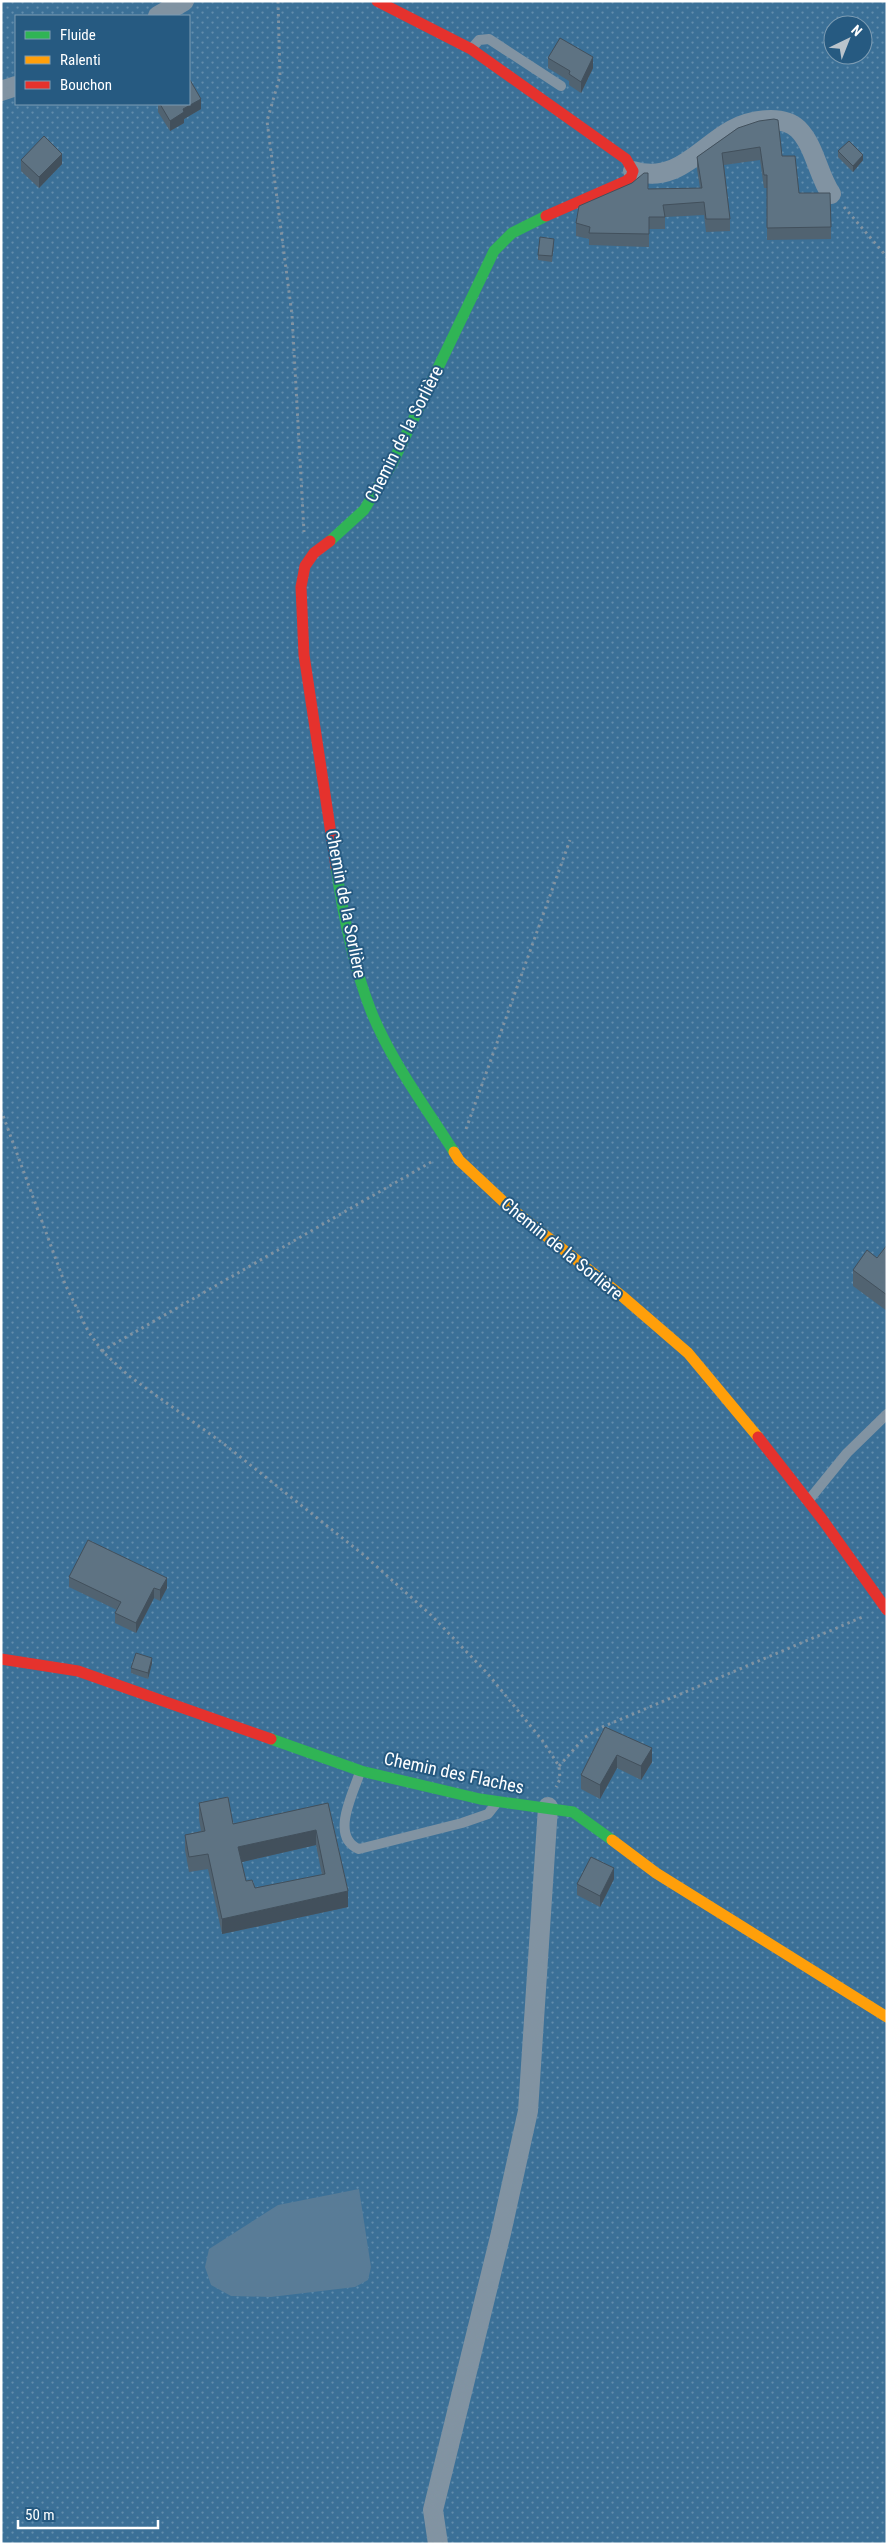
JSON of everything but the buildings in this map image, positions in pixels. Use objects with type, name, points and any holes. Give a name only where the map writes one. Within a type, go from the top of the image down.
[{"type":"street","points":[[160,15],[184,1]]},
{"type":"street","points":[[377,1],[472,49],[626,159],[633,171],[649,173],[680,168],[737,128],[755,122],[778,121],[790,124],[805,138],[831,194]]},
{"type":"street","points":[[1,92],[15,86]]},
{"type":"street","name":"Chemin de la Sorlière","points":[[633,171],[626,181],[518,229],[506,236],[496,247],[423,402],[375,494],[351,524],[314,553],[305,566],[301,586],[303,646],[349,937],[371,1011],[383,1037],[451,1149],[474,1176],[507,1205],[622,1296],[688,1353],[732,1404],[808,1502],[884,1607]]},
{"type":"street","name":"Chemin des Flaches","points":[[1,1659],[85,1674],[361,1771],[441,1792],[496,1802],[548,1807],[573,1812],[656,1873],[887,2017]]},
{"type":"street","points":[[438,2544],[433,2510],[501,2233],[528,2111],[548,1807]]},
{"type":"lane","points":[[472,49],[479,40],[489,39],[561,86]]},
{"type":"lane","points":[[808,1502],[847,1453],[887,1414]]},
{"type":"lane","points":[[361,1771],[345,1821],[345,1830],[349,1842],[359,1848],[462,1823],[488,1814],[496,1802]]},
{"type":"path","points":[[278,1],[280,76],[267,121],[292,315],[304,534],[314,553]]},
{"type":"path","points":[[831,194],[887,257]]},
{"type":"path","points":[[102,1351],[451,1149],[464,1132],[472,1113],[570,840]]},
{"type":"path","points":[[1,1110],[65,1284],[88,1331],[102,1351],[130,1376],[176,1408],[365,1556],[431,1615],[488,1674],[542,1740],[559,1766],[560,1779],[548,1807]]},
{"type":"path","points":[[559,1766],[585,1737],[600,1728],[884,1607]]},
{"type":"shaded area","points":[[1,1],[887,1],[887,2544],[1,2544]]},
{"type":"shaded area","points":[[359,2189],[371,2267],[368,2280],[355,2287],[271,2297],[231,2296],[211,2285],[205,2267],[209,2249],[278,2205]]},
{"type":"traffic: fast","points":[[330,541],[364,510],[392,464],[494,251],[512,233],[546,216]]},
{"type":"traffic: fast","points":[[336,867],[349,940],[371,1011],[398,1065],[454,1152]]},
{"type":"traffic: fast","points":[[271,1739],[361,1771],[480,1799],[573,1812],[612,1840]]},
{"type":"traffic: slow","points":[[454,1152],[459,1160],[507,1205],[622,1296],[688,1353],[758,1437]]},
{"type":"traffic: slow","points":[[612,1840],[656,1873],[887,2017]]},
{"type":"traffic: jam","points":[[377,1],[471,49],[626,159],[633,171],[631,177],[626,181],[546,216]]},
{"type":"traffic: jam","points":[[330,541],[314,553],[305,566],[301,587],[304,655],[336,867]]},
{"type":"traffic: jam","points":[[758,1437],[822,1519],[887,1610]]},
{"type":"traffic: jam","points":[[1,1659],[78,1671],[271,1739]]}]
